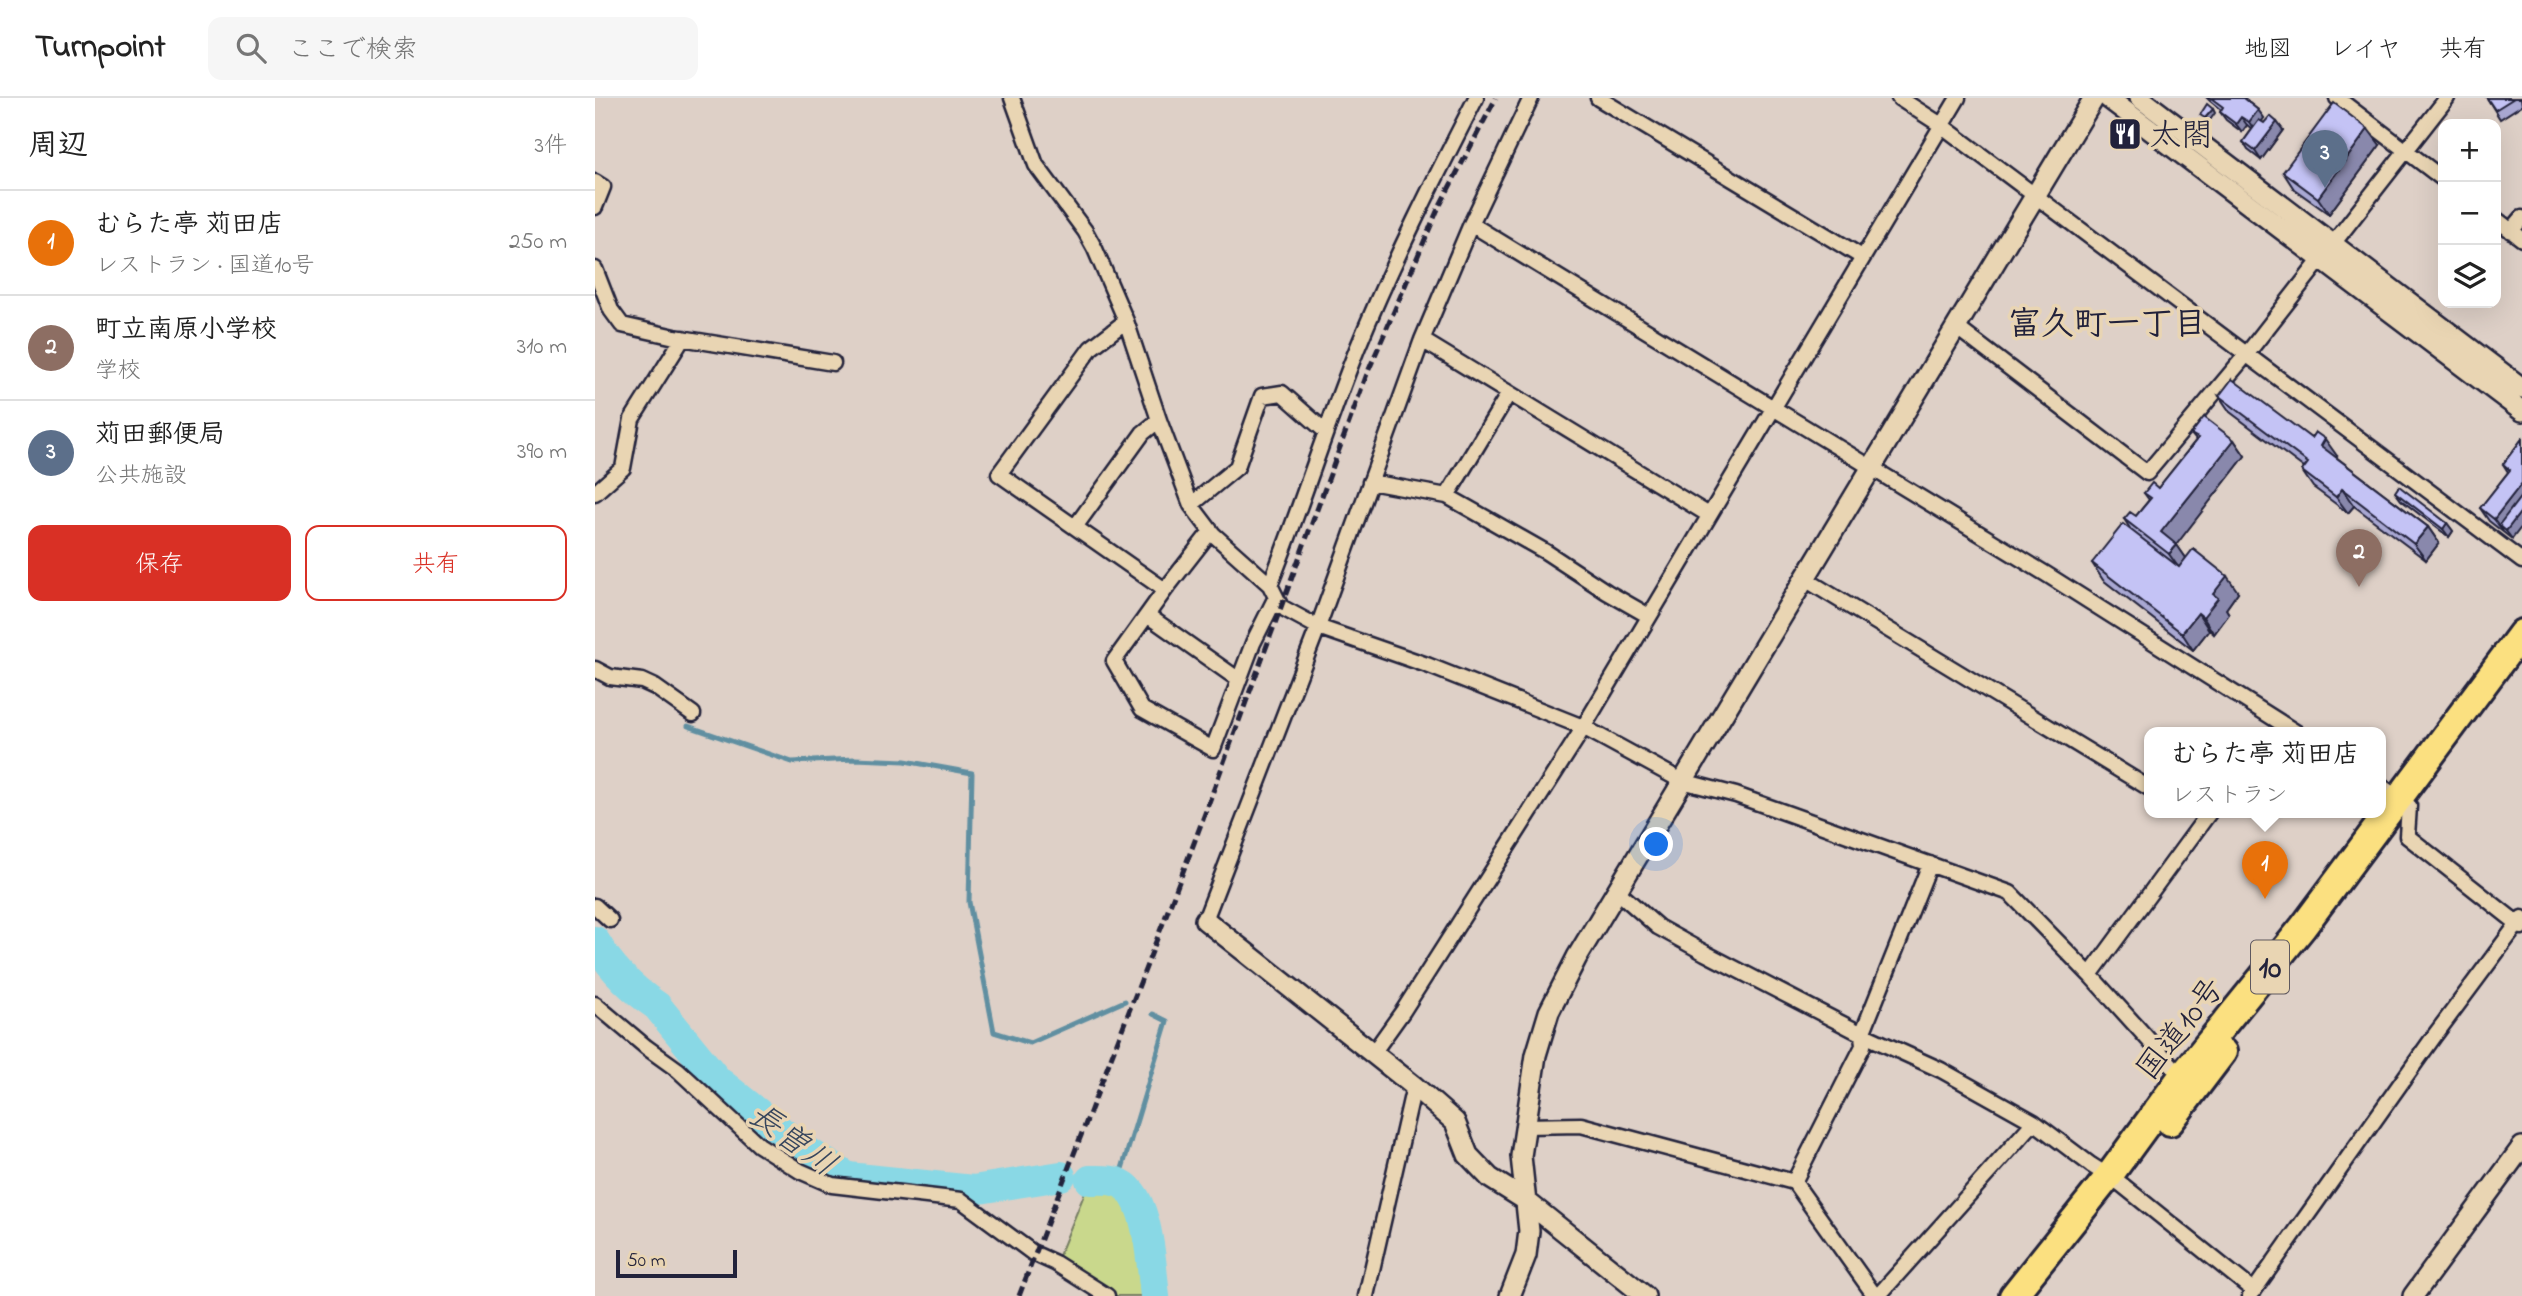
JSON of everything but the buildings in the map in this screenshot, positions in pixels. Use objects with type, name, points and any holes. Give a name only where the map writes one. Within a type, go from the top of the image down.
[{"type":"highway","name":"国道10号","points":[[2396,797],[2522,633]]},
{"type":"highway","name":"国道10号","points":[[2396,797],[2522,662]]},
{"type":"highway","name":"国道10号","points":[[2036,1296],[2115,1180],[2381,818]]},
{"type":"highway","name":"国道10号","points":[[2013,1296],[2115,1180]]},
{"type":"street","points":[[1012,98],[1036,165],[1085,231],[1126,321],[1191,505],[1211,531],[1273,591],[1281,607],[1318,627],[1427,665],[1583,727],[1682,781],[1736,795],[2010,893],[2090,975],[2188,1083]]},
{"type":"street","points":[[1211,531],[1114,661],[1142,709],[1213,749],[1273,591],[1325,431],[1358,346],[1398,256],[1476,98]]},
{"type":"street","points":[[1531,98],[1471,224],[1422,340],[1318,627],[1205,920],[1414,1086],[1455,1122],[1468,1155],[1490,1178],[1525,1200],[1645,1296]]},
{"type":"street","points":[[1598,98],[1862,257]]},
{"type":"street","points":[[1899,98],[1941,125],[2522,561]]},
{"type":"street","points":[[1373,1053],[1583,727],[1958,98]]},
{"type":"street","points":[[1510,1296],[1525,1255],[1529,1231],[1521,1156],[1536,1055],[1549,1012],[1577,957],[2094,98]]},
{"type":"street","points":[[2108,98],[2522,388]]},
{"type":"street","points":[[2140,98],[2522,411]]},
{"type":"street","points":[[2337,98],[2438,175]]},
{"type":"street","points":[[1956,327],[2147,472],[2246,355],[2447,98]]},
{"type":"street","points":[[595,182],[603,187],[595,207]]},
{"type":"street","points":[[2501,223],[2517,235],[2522,218]]},
{"type":"street","points":[[1471,224],[1873,468],[2273,727]]},
{"type":"street","points":[[595,269],[611,310],[622,325],[833,363]]},
{"type":"street","points":[[1126,321],[1091,348],[999,474],[1165,590]]},
{"type":"street","points":[[595,493],[624,468],[632,419],[683,338]]},
{"type":"street","points":[[1422,340],[1709,515]]},
{"type":"street","points":[[1191,505],[1237,467],[1262,396],[1282,393],[1325,431]]},
{"type":"street","points":[[1447,496],[1509,393]]},
{"type":"street","points":[[1075,527],[1143,433],[1159,420]]},
{"type":"street","points":[[1370,482],[1447,496],[1513,532],[1649,616]]},
{"type":"street","points":[[1805,579],[2144,784]]},
{"type":"street","points":[[1147,615],[1239,681]]},
{"type":"street","points":[[595,669],[610,677],[642,681],[693,714]]},
{"type":"street","points":[[1617,891],[1658,926],[1863,1034],[1941,1070],[2034,1122],[2115,1180],[2252,1293],[2435,1035],[2520,922],[2407,836],[2396,797]]},
{"type":"street","points":[[2090,975],[2201,818]]},
{"type":"street","points":[[1794,1182],[1863,1046],[1863,1034],[1930,864]]},
{"type":"street","points":[[595,906],[610,920]]},
{"type":"street","points":[[595,1004],[678,1070],[759,1144],[800,1171],[832,1185],[961,1200],[1033,1253],[1055,1263],[1107,1296]]},
{"type":"street","points":[[1366,1296],[1414,1086]]},
{"type":"street","points":[[1524,1126],[1581,1125],[1794,1182],[1876,1296],[2034,1122]]},
{"type":"street","points":[[2413,1296],[2522,1147]]},
{"type":"green space","points":[[1090,1180],[1117,1182],[1128,1188],[1136,1200],[1147,1232],[1155,1296],[1107,1296],[1056,1263]]},
{"type":"waterway","points":[[688,726],[792,762],[855,759],[905,761],[972,773],[969,902],[994,1032],[1030,1043],[1125,1001]]},
{"type":"waterway","name":"長曽川","points":[[595,941],[622,977],[657,1006],[717,1080],[802,1148],[848,1177],[973,1190],[1061,1176]]},
{"type":"waterway","points":[[1118,1182],[1167,1021],[1153,1014]]},
{"type":"waterway","name":"長曽川","points":[[1090,1180],[1117,1182],[1128,1189],[1136,1200],[1147,1232],[1155,1296]]},
{"type":"railway","points":[[1019,1296],[1194,843],[1367,374],[1438,209],[1496,98]]},
{"type":"place","name":"太閤","points":[[2125,134]]},
{"type":"place","name":"苅田郵便局","points":[[2325,188]]},
{"type":"place","name":"町立南原小学校","points":[[2359,587]]},
{"type":"place","name":"むらた亭 苅田店","points":[[2265,899]]},
{"type":"district","name":"富久町一丁目","points":[[2107,322]]}]
